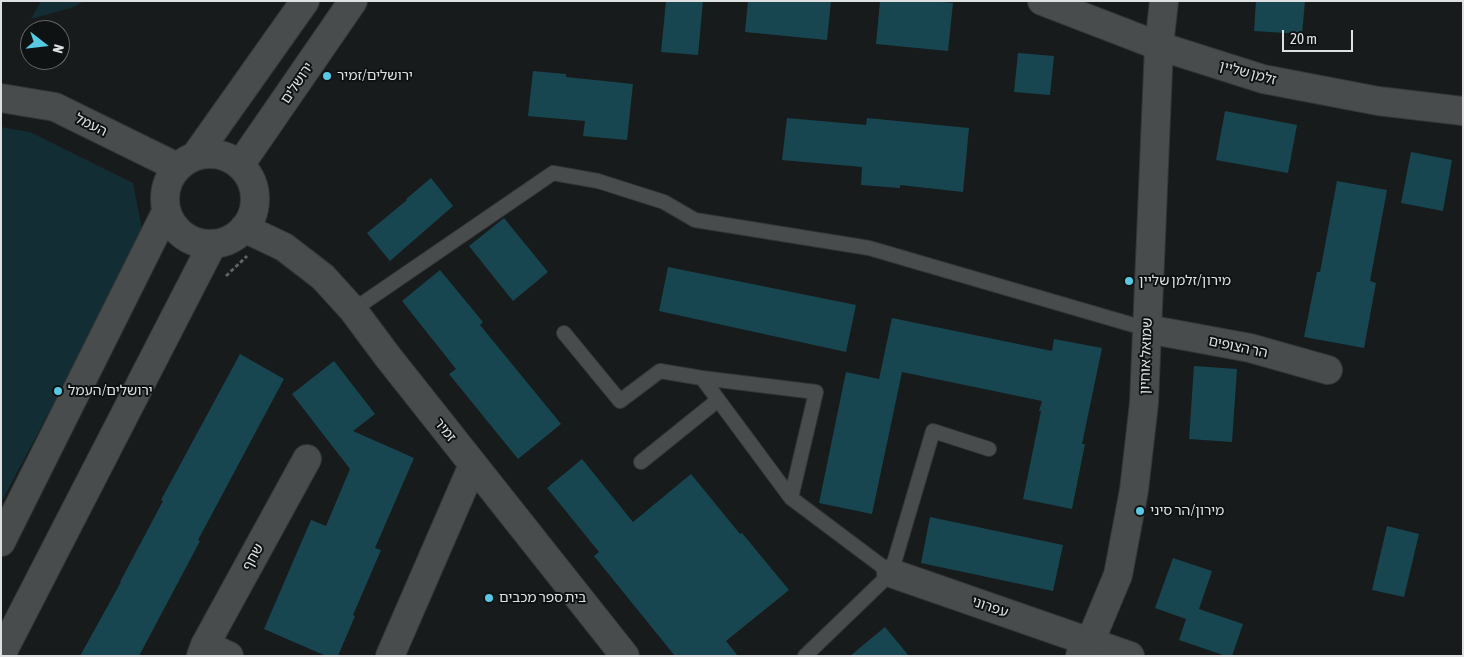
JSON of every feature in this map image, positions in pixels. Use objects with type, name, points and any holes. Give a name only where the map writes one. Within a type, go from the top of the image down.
[{"type":"street","points":[[186,161],[212,154],[227,157],[240,165],[249,176],[254,189],[255,203],[251,216],[244,228],[235,237],[224,242],[212,244],[197,243],[183,236],[172,225],[166,212],[164,196],[168,181],[186,161],[305,1]]},
{"type":"street","name":"ירושלים","points":[[240,165],[353,1]]},
{"type":"street","name":"זלמן שליין","points":[[1042,1],[1159,46],[1263,78],[1378,101],[1463,111]]},
{"type":"street","name":"שמואל אוחיון","points":[[1085,649],[1118,575],[1134,490],[1144,403],[1159,46],[1164,1]]},
{"type":"street","name":"העמל","points":[[1,98],[55,107],[186,161]]},
{"type":"street","points":[[1,542],[166,212]]},
{"type":"street","name":"זמיר","points":[[244,228],[284,247],[323,277],[353,310],[625,656]]},
{"type":"street","points":[[1,655],[212,244]]},
{"type":"street","name":"הר הצופים","points":[[1146,330],[1250,348],[1328,370]]},
{"type":"street","name":"שחף","points":[[212,652],[307,459]]},
{"type":"street","points":[[390,656],[473,465]]},
{"type":"street","name":"עפרוני","points":[[890,573],[1085,649],[1130,656]]},
{"type":"lane","points":[[353,310],[553,173],[598,181],[664,202],[694,220],[869,248],[1146,330]]},
{"type":"lane","points":[[564,333],[620,401],[660,371],[816,392],[792,498]]},
{"type":"lane","points":[[702,378],[792,498],[890,573]]},
{"type":"lane","points":[[641,462],[718,400]]},
{"type":"lane","points":[[804,656],[890,573],[933,432],[989,449]]},
{"type":"shaded area","points":[[41,1],[84,1],[74,7],[31,19]]},
{"type":"shaded area","points":[[1,127],[30,132],[133,183],[143,234],[1,503]]},
{"type":"building","points":[[666,1],[703,1],[698,55],[661,52]]},
{"type":"building","points":[[748,1],[831,1],[827,40],[745,32]]},
{"type":"building","points":[[880,1],[953,3],[948,51],[876,44]]},
{"type":"building","points":[[1256,1],[1305,1],[1302,34],[1254,31]]},
{"type":"building","points":[[1018,53],[1054,56],[1050,95],[1014,92]]},
{"type":"building","points":[[533,71],[566,74],[566,77],[633,84],[627,140],[583,136],[585,121],[528,116]]},
{"type":"building","points":[[1225,111],[1297,125],[1288,173],[1216,160]]},
{"type":"building","points":[[787,118],[866,125],[867,118],[969,128],[963,192],[900,185],[900,188],[861,185],[862,167],[782,160]]},
{"type":"building","points":[[1411,152],[1452,160],[1443,211],[1401,203]]},
{"type":"building","points":[[431,178],[453,206],[390,261],[367,233]]},
{"type":"building","points":[[1337,181],[1387,190],[1370,281],[1376,283],[1364,348],[1304,337],[1317,272],[1320,272]]},
{"type":"building","points":[[504,218],[548,272],[513,301],[469,246]]},
{"type":"building","points":[[668,267],[856,305],[846,352],[659,311]]},
{"type":"building","points":[[440,270],[483,322],[480,325],[561,424],[518,459],[449,374],[456,369],[402,301]]},
{"type":"building","points":[[892,318],[1052,351],[1054,339],[1102,348],[1082,444],[1085,444],[1072,509],[1023,499],[1042,401],[902,372],[872,514],[819,503],[846,372],[879,379]]},
{"type":"building","points":[[240,354],[284,379],[198,540],[200,541],[139,656],[80,656],[121,582],[163,501],[161,500]]},
{"type":"building","points":[[334,361],[375,414],[353,431],[414,458],[375,548],[381,550],[353,615],[355,616],[338,656],[326,656],[264,629],[311,520],[326,526],[350,469],[292,394]]},
{"type":"building","points":[[1194,366],[1237,369],[1232,442],[1189,439]]},
{"type":"building","points":[[582,459],[633,522],[691,474],[789,590],[726,641],[738,656],[675,656],[594,556],[599,552],[547,488]]},
{"type":"building","points":[[930,517],[1063,545],[1053,591],[921,563]]},
{"type":"building","points":[[1387,526],[1419,534],[1404,597],[1372,590]]},
{"type":"building","points":[[1173,558],[1212,571],[1199,609],[1243,624],[1232,656],[1226,656],[1179,640],[1186,619],[1155,608]]},
{"type":"building","points":[[885,627],[909,656],[850,656]]},
{"type":"place","name":"ירושלים/זמיר","points":[[327,76]]},
{"type":"place","name":"מירון/זלמן שליין","points":[[1129,281]]},
{"type":"place","name":"ירושלים/העמל","points":[[58,391]]},
{"type":"place","name":"מירון/הר סיני","points":[[1140,511]]},
{"type":"place","name":"בית ספר מכבים","points":[[489,598]]}]
